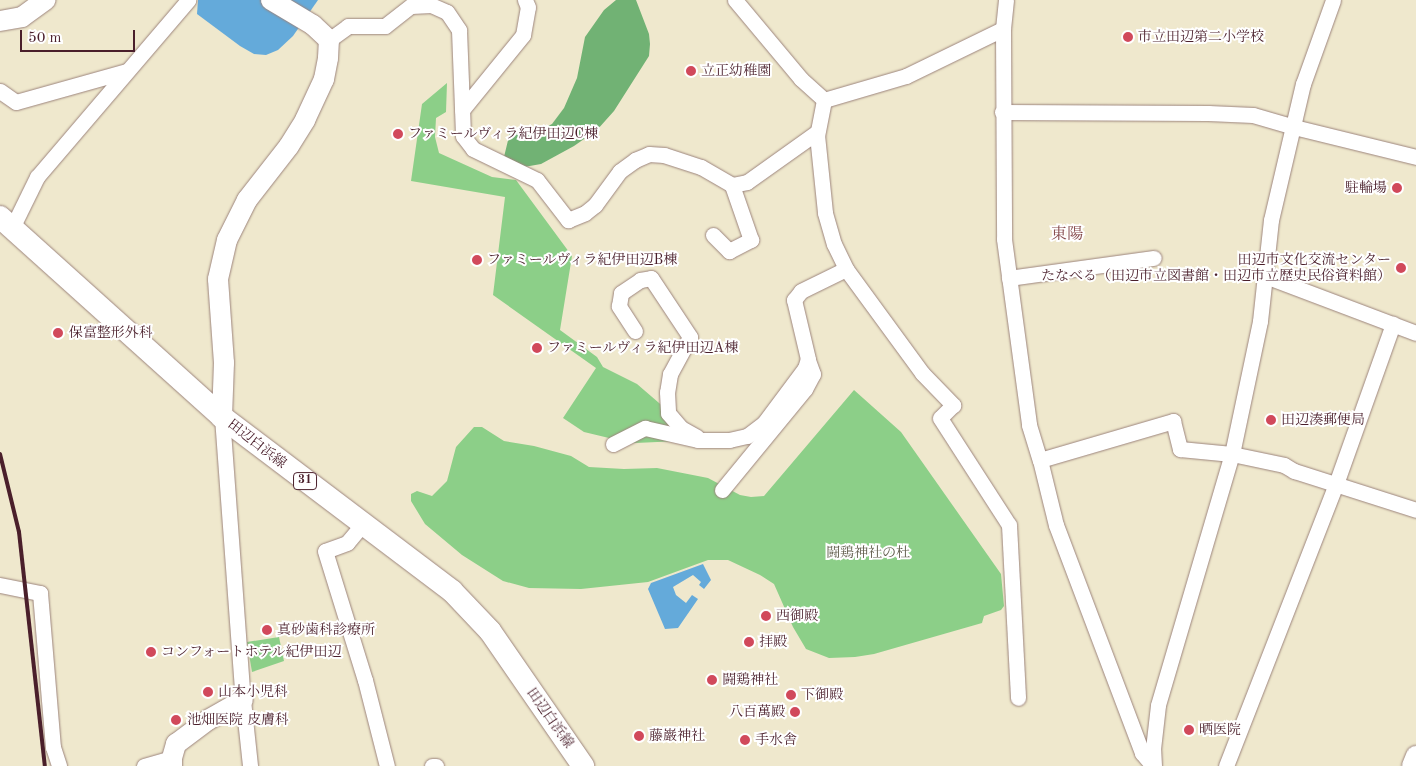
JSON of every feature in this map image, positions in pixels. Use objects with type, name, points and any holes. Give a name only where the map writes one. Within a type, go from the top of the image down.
[{"type":"main road","name":"田辺白浜線","points":[[6,222],[222,417],[452,591],[490,631],[583,766]]},
{"type":"street","points":[[0,21],[22,17],[45,0]]},
{"type":"street","points":[[6,222],[37,177],[188,0]]},
{"type":"street","points":[[271,0],[313,25],[329,40]]},
{"type":"street","points":[[462,110],[523,35],[528,6],[525,0]]},
{"type":"street","points":[[735,0],[801,79],[824,100]]},
{"type":"street","points":[[1006,0],[1003,29],[1002,112],[1004,239],[1029,425],[1056,525],[1142,753],[1153,766]]},
{"type":"street","points":[[1153,766],[1158,706],[1232,454],[1260,321],[1271,220],[1303,84],[1333,0]]},
{"type":"street","points":[[250,766],[243,700],[222,417],[224,363],[218,279],[227,240],[247,200],[289,146],[305,120],[324,79],[329,40],[348,26],[385,26],[410,6],[431,5],[447,12],[459,30],[463,136],[473,149],[536,180],[568,220],[585,213],[595,205],[620,171],[635,160],[649,154],[664,155],[701,167],[732,185],[751,240],[729,251],[713,235]]},
{"type":"street","points":[[824,100],[906,76],[1003,29]]},
{"type":"street","points":[[0,91],[16,102],[127,71]]},
{"type":"street","points":[[824,100],[817,132],[825,213],[834,244],[846,269],[922,373],[953,405],[940,418],[1009,525],[1018,698]]},
{"type":"street","points":[[1002,112],[1217,113],[1253,115],[1416,157]]},
{"type":"street","points":[[732,185],[747,182],[817,132]]},
{"type":"street","points":[[1009,278],[1154,258]]},
{"type":"street","points":[[722,490],[805,389],[813,374],[794,300],[801,291],[846,269]]},
{"type":"street","points":[[1265,276],[1416,333]]},
{"type":"street","points":[[635,331],[619,306],[621,293],[640,280],[651,278],[690,337],[670,374],[668,413],[682,428],[702,440]]},
{"type":"street","points":[[1226,766],[1336,484],[1393,324]]},
{"type":"street","points":[[613,444],[646,428],[685,439],[729,440],[748,436],[764,423],[806,368],[808,359]]},
{"type":"street","points":[[1040,460],[1173,421],[1180,448],[1232,454],[1284,465],[1294,471],[1416,510]]},
{"type":"street","points":[[362,524],[348,543],[325,551],[365,680],[387,766]]},
{"type":"street","points":[[0,584],[40,593],[53,747],[59,766]]},
{"type":"street","points":[[144,766],[172,762],[176,744],[208,720],[243,700]]},
{"type":"street","points":[[1412,766],[1416,756]]},
{"type":"green space","points":[[616,0],[636,0],[649,34],[650,44],[649,56],[614,111],[597,130],[574,146],[541,164],[524,167],[504,157],[510,132],[528,127],[546,127],[552,124],[564,108],[577,78],[585,37],[604,10]]},
{"type":"green space","points":[[447,83],[446,112],[436,118],[435,137],[439,153],[492,177],[516,180],[572,256],[560,330],[597,357],[603,367],[637,384],[702,440],[613,444],[609,438],[584,432],[563,418],[596,368],[493,295],[505,197],[411,181],[422,104]]},
{"type":"green space","name":"闘鶏神社の杜","points":[[854,390],[901,432],[1001,574],[1004,606],[1001,610],[984,616],[982,623],[874,654],[829,658],[806,649],[793,627],[774,584],[760,575],[728,560],[708,560],[648,582],[581,589],[529,588],[503,581],[462,555],[425,524],[411,501],[411,494],[417,491],[432,496],[447,481],[456,447],[474,427],[482,427],[504,441],[534,446],[571,456],[589,467],[657,468],[708,478],[740,495],[751,497],[764,496]]},
{"type":"green space","points":[[279,637],[284,661],[252,672],[247,642]]},
{"type":"water","points":[[198,0],[318,0],[293,36],[278,50],[266,55],[254,54],[240,46],[197,14]]},
{"type":"water","points":[[703,564],[711,580],[704,589],[699,585],[701,582],[693,575],[673,587],[676,595],[686,603],[692,595],[698,599],[678,628],[665,629],[648,589],[651,583]]},
{"type":"railway","points":[[0,454],[19,532],[45,766]]},
{"type":"place","name":"市立田辺第二小学校","points":[[1128,37]]},
{"type":"place","name":"立正幼稚園","points":[[691,71]]},
{"type":"place","name":"ファミールヴィラ紀伊田辺C棟","points":[[398,134]]},
{"type":"place","name":"駐輪場","points":[[1397,188]]},
{"type":"place","name":"ファミールヴィラ紀伊田辺B棟","points":[[477,260]]},
{"type":"place","name":"田辺市文化交流センター たなべる（田辺市立図書館・田辺市立歴史民俗資料館）","points":[[1401,268]]},
{"type":"place","name":"保富整形外科","points":[[58,333]]},
{"type":"place","name":"ファミールヴィラ紀伊田辺A棟","points":[[537,348]]},
{"type":"place","name":"田辺湊郵便局","points":[[1271,420]]},
{"type":"place","name":"西御殿","points":[[766,616]]},
{"type":"place","name":"真砂歯科診療所","points":[[267,630]]},
{"type":"place","name":"拝殿","points":[[749,642]]},
{"type":"place","name":"コンフォートホテル紀伊田辺","points":[[151,652]]},
{"type":"place","name":"闘鶏神社","points":[[712,680]]},
{"type":"place","name":"山本小児科","points":[[208,692]]},
{"type":"place","name":"下御殿","points":[[791,695]]},
{"type":"place","name":"八百萬殿","points":[[795,712]]},
{"type":"place","name":"池畑医院 皮膚科","points":[[176,720]]},
{"type":"place","name":"晒医院","points":[[1189,730]]},
{"type":"place","name":"藤巌神社","points":[[639,736]]},
{"type":"place","name":"手水舎","points":[[745,740]]},
{"type":"district","name":"東陽","points":[[1067,235]]}]
